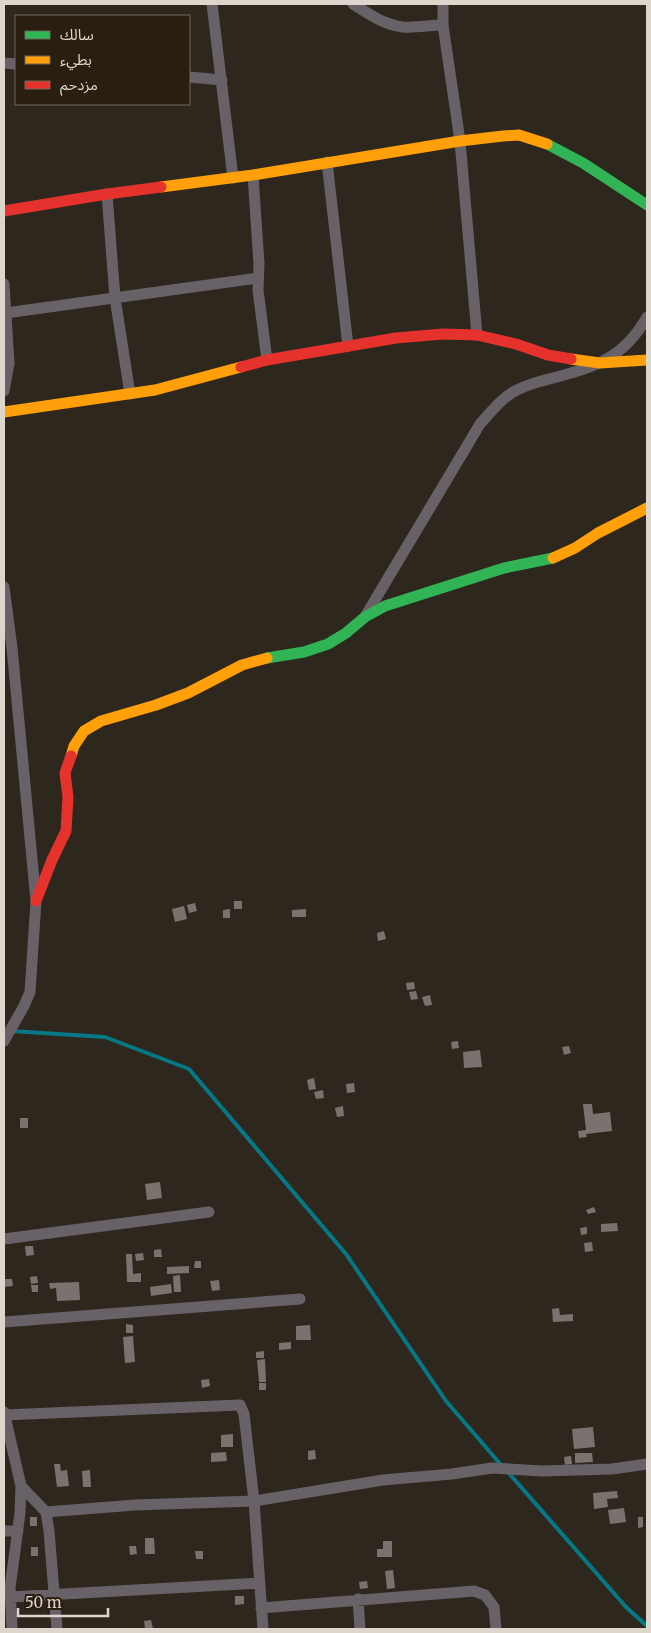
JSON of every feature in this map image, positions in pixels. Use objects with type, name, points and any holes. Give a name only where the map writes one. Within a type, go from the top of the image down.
[{"type":"street","points":[[212,4],[232,178]]},
{"type":"street","points":[[355,4],[370,16],[389,24],[405,27],[444,25]]},
{"type":"street","points":[[442,4],[460,141],[477,335]]},
{"type":"street","points":[[190,77],[222,80]]},
{"type":"street","points":[[4,210],[107,194],[253,175],[460,141],[503,136],[519,136],[547,144],[583,163],[647,205]]},
{"type":"street","points":[[327,162],[348,346]]},
{"type":"street","points":[[253,175],[259,264],[258,290],[267,360]]},
{"type":"street","points":[[107,194],[115,298],[130,394]]},
{"type":"street","points":[[6,313],[258,278]]},
{"type":"street","points":[[4,284],[9,363],[4,391]]},
{"type":"street","points":[[365,617],[480,424],[498,404],[516,390],[533,383],[589,368],[612,356],[629,343],[647,317]]},
{"type":"street","points":[[4,412],[155,390],[267,360],[396,338],[443,334],[477,335],[516,344],[548,355],[600,363],[647,360]]},
{"type":"street","points":[[36,902],[66,830],[68,797],[65,774],[74,746],[84,731],[101,721],[156,705],[188,693],[242,665],[270,657],[304,652],[328,644],[346,633],[365,617],[385,606],[482,574],[555,558],[647,508]]},
{"type":"street","points":[[4,587],[12,648],[36,902],[30,992],[4,1041]]},
{"type":"street","points":[[4,657],[12,648]]},
{"type":"street","points":[[4,1239],[210,1212]]},
{"type":"street","points":[[4,1322],[300,1300]]},
{"type":"street","points":[[12,1629],[10,1597],[21,1486],[4,1414],[240,1405],[244,1414],[254,1501],[262,1629]]},
{"type":"street","points":[[46,1512],[135,1505],[254,1501],[383,1480],[452,1474],[492,1468],[542,1471],[612,1469],[647,1464]]},
{"type":"street","points":[[21,1486],[46,1512],[57,1629]]},
{"type":"street","points":[[4,1531],[18,1531]]},
{"type":"street","points":[[10,1597],[260,1583]]},
{"type":"street","points":[[261,1608],[474,1591],[485,1595],[494,1607],[496,1629]]},
{"type":"street","points":[[358,1599],[360,1629]]},
{"type":"building","points":[[234,901],[242,901],[242,909],[234,909]]},
{"type":"building","points":[[195,903],[197,911],[189,913],[187,905]]},
{"type":"building","points":[[184,906],[187,919],[175,922],[172,909]]},
{"type":"building","points":[[230,909],[230,918],[223,918],[223,910]]},
{"type":"building","points":[[306,909],[306,917],[292,917],[292,910]]},
{"type":"building","points":[[384,931],[386,939],[378,941],[377,933]]},
{"type":"building","points":[[414,982],[415,989],[407,990],[406,983]]},
{"type":"building","points":[[416,991],[418,999],[411,1000],[409,992]]},
{"type":"building","points":[[430,995],[432,1005],[425,1006],[422,997]]},
{"type":"building","points":[[458,1041],[459,1048],[452,1049],[451,1042]]},
{"type":"building","points":[[569,1046],[571,1053],[564,1055],[562,1047]]},
{"type":"building","points":[[480,1050],[482,1067],[464,1068],[463,1052]]},
{"type":"building","points":[[314,1078],[316,1089],[309,1090],[307,1080]]},
{"type":"building","points":[[354,1083],[355,1092],[347,1093],[346,1084]]},
{"type":"building","points":[[323,1090],[324,1098],[316,1099],[314,1092]]},
{"type":"building","points":[[583,1104],[592,1104],[593,1114],[610,1112],[612,1131],[586,1134],[587,1137],[579,1138],[578,1131],[586,1130]]},
{"type":"building","points":[[343,1106],[344,1116],[337,1117],[335,1108]]},
{"type":"building","points":[[20,1118],[28,1118],[28,1128],[20,1128]]},
{"type":"building","points":[[160,1182],[162,1198],[147,1200],[145,1184]]},
{"type":"building","points":[[594,1207],[596,1212],[588,1214],[586,1210]]},
{"type":"building","points":[[617,1223],[618,1231],[601,1232],[601,1224]]},
{"type":"building","points":[[587,1227],[587,1234],[581,1235],[580,1228]]},
{"type":"building","points":[[592,1242],[593,1251],[585,1252],[584,1243]]},
{"type":"building","points":[[25,1246],[33,1246],[34,1255],[26,1256]]},
{"type":"building","points":[[161,1249],[162,1257],[154,1257],[154,1250]]},
{"type":"building","points":[[143,1253],[144,1260],[136,1261],[135,1254]]},
{"type":"building","points":[[126,1254],[132,1254],[133,1274],[141,1273],[141,1282],[127,1282]]},
{"type":"building","points":[[195,1261],[201,1261],[201,1268],[194,1268]]},
{"type":"building","points":[[189,1266],[189,1273],[167,1274],[167,1267]]},
{"type":"building","points":[[180,1275],[181,1292],[174,1292],[173,1276]]},
{"type":"building","points":[[37,1276],[38,1283],[31,1284],[30,1277]]},
{"type":"building","points":[[4,1279],[12,1279],[13,1286],[4,1287]]},
{"type":"building","points":[[219,1280],[220,1290],[212,1291],[210,1281]]},
{"type":"building","points":[[79,1282],[80,1300],[57,1301],[56,1288],[50,1289],[49,1283]]},
{"type":"building","points":[[171,1284],[172,1293],[151,1296],[150,1287]]},
{"type":"building","points":[[31,1285],[38,1285],[38,1292],[32,1292]]},
{"type":"building","points":[[559,1308],[560,1315],[573,1314],[573,1321],[553,1322],[552,1309]]},
{"type":"building","points":[[126,1324],[133,1325],[133,1333],[126,1333]]},
{"type":"building","points":[[310,1325],[311,1340],[296,1340],[296,1326]]},
{"type":"building","points":[[133,1336],[135,1362],[125,1363],[123,1337]]},
{"type":"building","points":[[291,1342],[291,1349],[279,1350],[279,1343]]},
{"type":"building","points":[[264,1351],[264,1358],[256,1358],[256,1352]]},
{"type":"building","points":[[265,1359],[266,1382],[259,1382],[257,1360]]},
{"type":"building","points":[[209,1379],[210,1386],[202,1388],[201,1380]]},
{"type":"building","points":[[259,1383],[266,1383],[266,1390],[259,1390]]},
{"type":"building","points":[[593,1427],[595,1447],[574,1449],[572,1429]]},
{"type":"building","points":[[233,1434],[233,1447],[221,1447],[221,1435]]},
{"type":"building","points":[[315,1450],[316,1459],[308,1460],[308,1451]]},
{"type":"building","points":[[226,1452],[227,1461],[211,1462],[211,1453]]},
{"type":"building","points":[[575,1453],[592,1453],[593,1462],[575,1463]]},
{"type":"building","points":[[571,1456],[572,1464],[565,1465],[564,1457]]},
{"type":"building","points":[[54,1464],[60,1464],[61,1471],[67,1470],[69,1486],[57,1487]]},
{"type":"building","points":[[90,1470],[91,1487],[83,1487],[82,1471]]},
{"type":"building","points":[[617,1491],[618,1498],[607,1499],[608,1507],[594,1509],[593,1493]]},
{"type":"building","points":[[624,1508],[626,1522],[610,1524],[608,1510]]},
{"type":"building","points":[[30,1517],[37,1517],[37,1526],[30,1526]]},
{"type":"building","points":[[638,1517],[643,1517],[643,1527],[638,1528]]},
{"type":"building","points":[[145,1538],[154,1538],[155,1554],[145,1554]]},
{"type":"building","points":[[383,1541],[392,1541],[392,1557],[377,1557],[377,1549],[383,1549]]},
{"type":"building","points":[[129,1546],[136,1546],[137,1554],[130,1555]]},
{"type":"building","points":[[31,1547],[38,1547],[38,1556],[31,1556]]},
{"type":"building","points":[[195,1551],[203,1551],[203,1559],[196,1559]]},
{"type":"building","points":[[393,1570],[395,1588],[387,1589],[385,1571]]},
{"type":"building","points":[[367,1581],[368,1588],[360,1589],[359,1582]]},
{"type":"building","points":[[235,1596],[244,1596],[244,1604],[235,1605]]},
{"type":"building","points":[[151,1620],[153,1629],[145,1629],[144,1621]]},
{"type":"waterway","points":[[11,1031],[105,1037],[189,1069],[346,1254],[446,1401],[502,1466]]},
{"type":"waterway","points":[[507,1471],[626,1607],[647,1626]]},
{"type":"traffic: fast","points":[[547,144],[583,163],[647,205]]},
{"type":"traffic: fast","points":[[267,658],[304,652],[328,644],[346,633],[365,617],[385,606],[504,568],[553,558]]},
{"type":"traffic: slow","points":[[161,187],[253,175],[460,141],[503,136],[519,135],[547,144]]},
{"type":"traffic: slow","points":[[571,359],[600,363],[647,360]]},
{"type":"traffic: slow","points":[[4,412],[155,390],[241,367]]},
{"type":"traffic: slow","points":[[553,558],[575,548],[598,533],[647,508]]},
{"type":"traffic: slow","points":[[71,756],[74,746],[84,731],[101,721],[156,705],[188,693],[242,665],[267,658]]},
{"type":"traffic: jam","points":[[4,211],[161,187]]},
{"type":"traffic: jam","points":[[241,367],[267,360],[396,338],[443,334],[477,335],[516,344],[548,355],[571,359]]},
{"type":"traffic: jam","points":[[36,901],[66,831],[68,797],[65,773],[71,756]]}]
